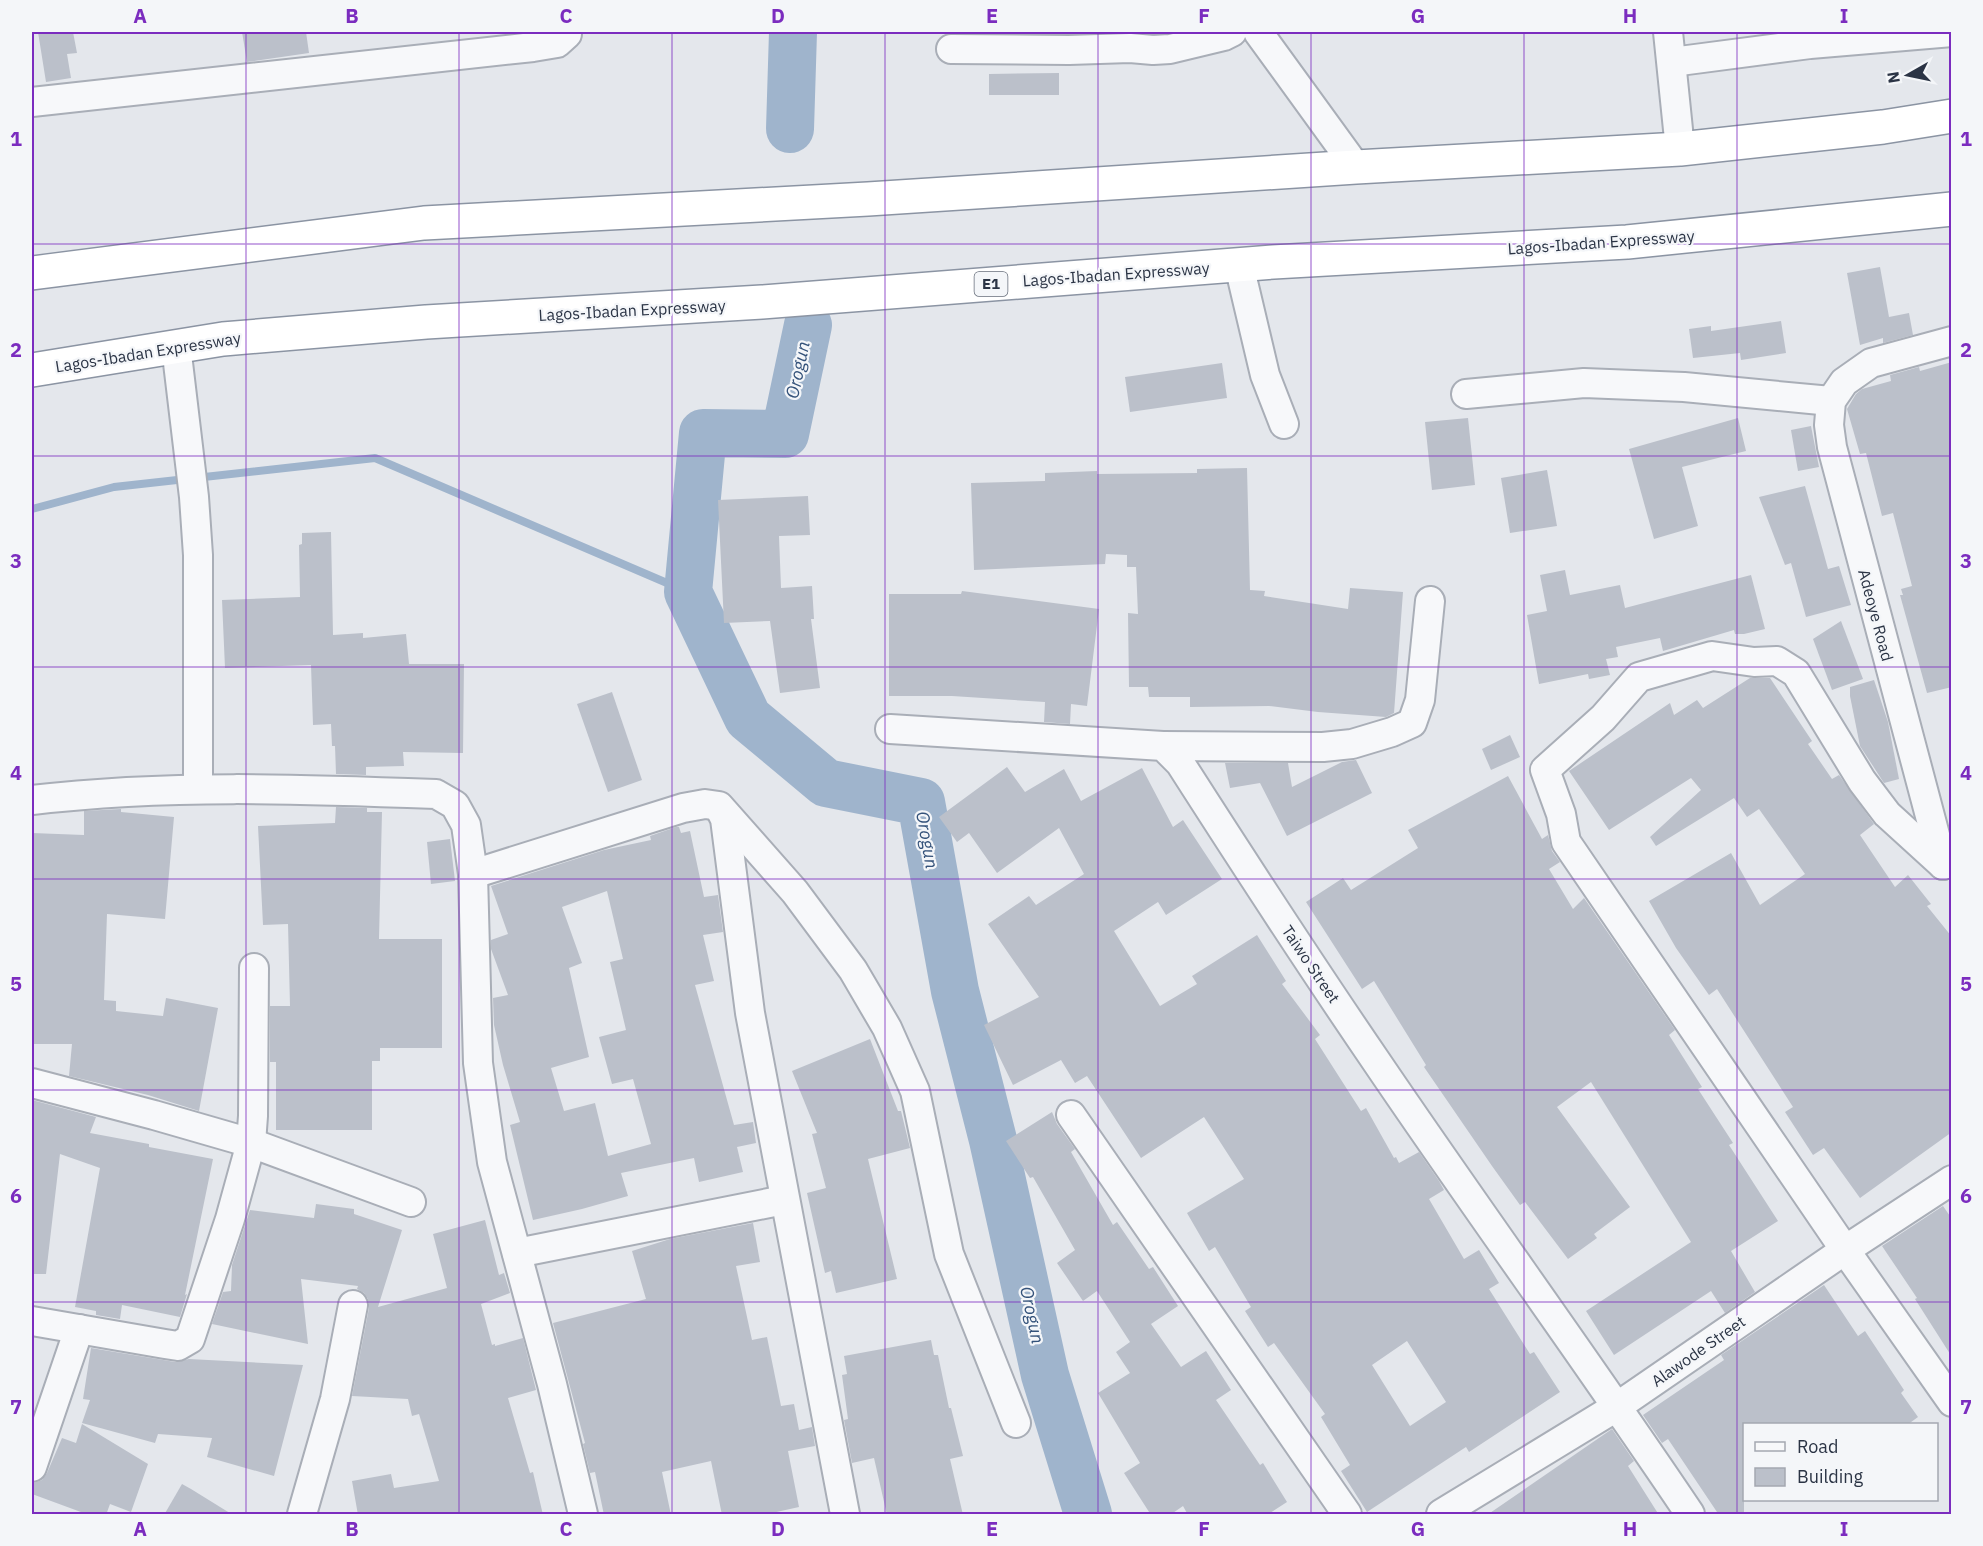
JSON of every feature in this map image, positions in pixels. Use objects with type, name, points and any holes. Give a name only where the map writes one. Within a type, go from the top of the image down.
[{"type":"highway","points":[[32,273],[424,223],[856,200],[1356,167],[1680,149],[1883,127],[1952,116]]},
{"type":"highway","name":"Lagos-Ibadan Expressway","points":[[32,370],[223,339],[426,322],[762,302],[1239,265],[1628,242],[1952,209]]},
{"type":"street","points":[[32,102],[533,47],[557,43],[567,32]]},
{"type":"street","points":[[951,49],[1170,49],[1232,32]]},
{"type":"street","points":[[1258,32],[1356,167]]},
{"type":"street","points":[[1668,32],[1680,149]]},
{"type":"street","points":[[1672,62],[1810,44],[1952,32]]},
{"type":"street","points":[[1239,265],[1265,375],[1284,424]]},
{"type":"street","points":[[1466,394],[1584,383],[1684,387],[1831,401],[1844,382],[1871,363],[1952,341]]},
{"type":"street","points":[[176,346],[194,497],[198,555],[198,789]]},
{"type":"street","name":"Adeoye Road","points":[[1831,401],[1829,425],[1832,447],[1947,873]]},
{"type":"street","points":[[890,729],[1163,746],[1323,747],[1352,744],[1392,732],[1412,723],[1420,700],[1430,601]]},
{"type":"street","points":[[1947,873],[1887,814],[1862,781],[1797,673],[1777,661],[1754,662],[1712,656],[1639,676],[1603,718],[1545,770],[1560,814],[1566,842],[1845,1250],[1952,1402]]},
{"type":"street","name":"Taiwo Street","points":[[1163,746],[1180,763],[1369,1052],[1618,1406],[1690,1515]]},
{"type":"street","points":[[32,800],[198,789],[290,788],[436,794],[455,805],[466,825],[473,874],[478,1063],[492,1162],[552,1384],[583,1515]]},
{"type":"street","points":[[473,874],[683,808],[705,804],[719,806],[795,892],[853,970],[887,1028],[915,1091],[950,1254],[1016,1424]]},
{"type":"street","points":[[719,806],[725,819],[750,1013],[845,1515]]},
{"type":"street","points":[[32,1321],[178,1346],[190,1339],[230,1219],[251,1143],[254,968]]},
{"type":"street","points":[[32,1083],[251,1143],[411,1202]]},
{"type":"street","points":[[1071,1115],[1347,1515]]},
{"type":"street","name":"Alawode Street","points":[[1441,1515],[1618,1406],[1845,1250],[1952,1180]]},
{"type":"street","points":[[517,1252],[784,1200]]},
{"type":"street","points":[[302,1515],[335,1399],[353,1305]]},
{"type":"street","points":[[32,1467],[78,1329]]},
{"type":"building","points":[[38,32],[73,32],[77,53],[67,54],[71,78],[46,82]]},
{"type":"building","points":[[242,32],[306,32],[309,53],[247,62]]},
{"type":"building","points":[[1059,73],[1059,95],[989,95],[989,74]]},
{"type":"building","points":[[1880,267],[1889,317],[1909,313],[1913,335],[1883,343],[1883,338],[1860,345],[1847,273]]},
{"type":"building","points":[[1781,321],[1786,353],[1741,360],[1740,353],[1693,358],[1689,329],[1711,326],[1711,331]]},
{"type":"building","points":[[1952,362],[1952,687],[1927,693],[1900,595],[1903,595],[1901,589],[1912,586],[1893,513],[1882,516],[1866,453],[1860,454],[1847,409],[1862,389],[1891,381],[1890,375],[1919,367],[1920,371]]},
{"type":"building","points":[[1222,363],[1227,398],[1130,412],[1125,377]]},
{"type":"building","points":[[1468,418],[1475,485],[1432,490],[1425,422]]},
{"type":"building","points":[[1738,418],[1746,451],[1682,467],[1698,526],[1654,539],[1629,449]]},
{"type":"building","points":[[1811,426],[1819,467],[1798,471],[1791,430]]},
{"type":"building","points":[[1247,468],[1250,590],[1265,591],[1264,596],[1348,609],[1350,588],[1403,592],[1394,713],[1386,717],[1269,706],[1190,707],[1190,697],[1149,697],[1148,687],[1129,687],[1128,613],[1138,614],[1136,567],[1127,567],[1127,555],[1106,554],[1105,564],[974,570],[971,483],[1045,481],[1045,473],[1097,471],[1097,474],[1197,473],[1197,469]]},
{"type":"building","points":[[1547,470],[1557,526],[1510,533],[1501,478]]},
{"type":"building","points":[[1805,486],[1828,569],[1839,566],[1851,605],[1806,617],[1791,563],[1785,565],[1759,497]]},
{"type":"building","points":[[808,496],[810,535],[779,536],[781,588],[812,586],[814,619],[811,619],[820,688],[780,693],[770,621],[724,623],[718,500]]},
{"type":"building","points":[[331,532],[333,635],[363,633],[363,638],[406,634],[409,664],[464,664],[463,753],[403,752],[404,766],[366,767],[366,775],[336,774],[331,724],[313,725],[311,665],[225,668],[222,600],[300,597],[299,545],[302,544],[302,533]]},
{"type":"building","points":[[1565,570],[1570,595],[1620,585],[1625,608],[1751,575],[1765,629],[1744,634],[1735,634],[1734,630],[1663,651],[1660,638],[1616,647],[1618,657],[1606,659],[1610,675],[1589,679],[1588,674],[1539,684],[1527,615],[1547,611],[1540,575]]},
{"type":"building","points":[[962,591],[1099,609],[1087,706],[1071,704],[1070,724],[1044,722],[1045,702],[952,696],[889,696],[889,594],[961,594]]},
{"type":"building","points":[[1841,621],[1863,679],[1832,690],[1813,639]]},
{"type":"building","points":[[1750,678],[1770,678],[1812,741],[1808,744],[1832,779],[1839,775],[1874,824],[1860,835],[1895,887],[1908,875],[1931,904],[1927,906],[1952,937],[1952,1132],[1860,1198],[1824,1148],[1813,1155],[1785,1112],[1793,1107],[1717,989],[1709,995],[1676,948],[1649,901],[1731,853],[1760,905],[1805,874],[1759,809],[1747,817],[1734,798],[1656,846],[1650,837],[1701,790],[1691,778],[1609,830],[1569,771],[1670,703],[1674,715],[1697,700],[1703,708]]},
{"type":"building","points":[[1874,680],[1888,722],[1899,779],[1884,783],[1860,746],[1850,696],[1850,687]]},
{"type":"building","points":[[612,692],[642,780],[608,792],[577,704]]},
{"type":"building","points":[[1510,735],[1520,757],[1491,770],[1482,749]]},
{"type":"building","points":[[1356,760],[1372,793],[1287,836],[1260,783],[1230,788],[1225,763],[1288,763],[1292,787],[1342,762]]},
{"type":"building","points":[[1007,767],[1025,792],[1064,769],[1081,801],[1142,768],[1173,827],[1183,820],[1222,879],[1166,915],[1158,902],[1114,931],[1160,1006],[1197,984],[1192,976],[1257,935],[1286,981],[1282,984],[1320,1035],[1315,1039],[1361,1111],[1366,1108],[1394,1158],[1396,1157],[1399,1163],[1419,1152],[1439,1181],[1444,1190],[1429,1199],[1464,1259],[1479,1250],[1499,1283],[1489,1289],[1530,1354],[1534,1352],[1560,1392],[1469,1452],[1466,1447],[1367,1512],[1341,1471],[1350,1465],[1321,1417],[1325,1414],[1274,1343],[1268,1347],[1245,1311],[1251,1307],[1215,1247],[1209,1251],[1187,1213],[1244,1179],[1204,1117],[1141,1158],[1087,1076],[1075,1083],[1061,1060],[1013,1085],[984,1025],[1039,997],[988,924],[1029,896],[1036,905],[1084,874],[1059,828],[997,873],[969,833],[957,842],[939,817]],"holes":[[[1407,1341],[1446,1402],[1410,1426],[1372,1365]]]},
{"type":"building","points":[[1508,776],[1542,839],[1548,835],[1552,851],[1560,862],[1549,869],[1573,909],[1584,898],[1675,1030],[1669,1035],[1702,1087],[1698,1089],[1733,1143],[1729,1145],[1778,1221],[1731,1251],[1755,1292],[1725,1313],[1711,1291],[1614,1355],[1586,1311],[1691,1242],[1591,1082],[1557,1107],[1630,1207],[1594,1234],[1597,1238],[1568,1259],[1525,1202],[1520,1205],[1492,1166],[1424,1067],[1426,1065],[1374,981],[1362,989],[1306,902],[1343,878],[1351,890],[1418,848],[1408,830]]},
{"type":"building","points":[[336,807],[367,808],[367,812],[382,812],[379,939],[442,939],[442,1048],[380,1048],[380,1061],[372,1061],[372,1130],[276,1130],[276,1062],[270,1062],[270,1006],[290,1006],[288,924],[263,925],[258,826],[335,823]]},
{"type":"building","points":[[121,809],[121,812],[174,817],[165,919],[107,914],[104,1000],[116,1001],[116,1011],[163,1016],[166,998],[218,1008],[199,1111],[148,1095],[69,1076],[72,1044],[32,1044],[32,833],[84,835],[84,811]]},
{"type":"building","points":[[676,827],[679,827],[681,833],[690,831],[704,897],[718,895],[723,932],[703,935],[714,981],[695,985],[734,1125],[753,1122],[756,1143],[737,1147],[743,1172],[699,1182],[694,1158],[621,1173],[628,1196],[533,1220],[510,1125],[520,1122],[494,1025],[493,998],[508,995],[491,949],[491,940],[508,934],[491,886],[604,850],[651,840],[650,836]],"holes":[[[607,891],[623,959],[610,962],[626,1030],[599,1037],[612,1084],[633,1079],[651,1144],[608,1156],[595,1103],[564,1111],[551,1068],[589,1057],[569,968],[582,963],[562,907]]]},
{"type":"building","points":[[450,839],[455,881],[431,884],[427,842]]},
{"type":"building","points":[[870,1039],[898,1111],[901,1111],[910,1148],[868,1159],[897,1279],[836,1293],[831,1271],[825,1273],[807,1193],[826,1188],[812,1134],[817,1133],[792,1071]]},
{"type":"building","points":[[32,1100],[96,1117],[90,1133],[213,1159],[185,1295],[187,1294],[180,1317],[122,1305],[120,1319],[96,1315],[96,1311],[75,1307],[100,1168],[60,1154],[46,1274],[32,1274]]},
{"type":"building","points":[[1052,1112],[1057,1124],[1075,1149],[1071,1152],[1113,1225],[1117,1222],[1149,1269],[1153,1267],[1178,1306],[1151,1324],[1181,1367],[1206,1351],[1231,1390],[1216,1400],[1260,1465],[1263,1463],[1287,1502],[1267,1515],[1188,1515],[1183,1506],[1170,1515],[1151,1515],[1124,1473],[1140,1463],[1098,1393],[1130,1373],[1116,1352],[1130,1342],[1097,1291],[1083,1301],[1057,1263],[1075,1250],[1033,1177],[1030,1178],[1006,1141]]},
{"type":"building","points":[[316,1204],[354,1209],[354,1214],[402,1230],[378,1307],[447,1288],[433,1234],[485,1220],[499,1275],[504,1273],[510,1293],[481,1304],[492,1345],[523,1338],[536,1390],[508,1398],[530,1473],[533,1472],[543,1515],[358,1515],[352,1481],[391,1474],[394,1488],[439,1481],[419,1414],[412,1416],[408,1399],[352,1396],[369,1308],[368,1299],[357,1289],[358,1286],[301,1279],[308,1344],[212,1324],[223,1292],[231,1291],[232,1265],[250,1210],[314,1218]]},
{"type":"building","points":[[1943,1206],[1952,1219],[1952,1357],[1915,1299],[1917,1298],[1882,1246]]},
{"type":"building","points":[[753,1223],[760,1262],[736,1266],[752,1340],[767,1337],[781,1406],[794,1404],[799,1430],[812,1427],[815,1446],[788,1451],[799,1507],[763,1515],[722,1515],[711,1461],[662,1472],[671,1515],[604,1515],[595,1472],[590,1473],[583,1444],[585,1443],[553,1323],[646,1299],[632,1251],[670,1239]]},
{"type":"building","points":[[1824,1285],[1858,1336],[1865,1331],[1904,1390],[1901,1393],[1918,1417],[1910,1423],[1743,1423],[1744,1515],[1719,1515],[1668,1439],[1662,1443],[1643,1415],[1724,1360],[1721,1355]]},
{"type":"building","points":[[931,1340],[934,1355],[938,1355],[949,1408],[951,1408],[963,1456],[950,1459],[963,1515],[887,1515],[874,1458],[852,1463],[844,1420],[848,1419],[842,1375],[847,1374],[844,1356]]},
{"type":"building","points":[[91,1348],[175,1362],[189,1359],[303,1365],[274,1476],[207,1457],[212,1438],[158,1434],[155,1443],[82,1423],[90,1400],[83,1399]]},
{"type":"building","points":[[82,1424],[148,1464],[131,1512],[110,1504],[106,1515],[89,1515],[32,1494],[34,1483],[42,1480],[47,1473],[62,1438],[76,1443]]},
{"type":"building","points":[[1612,1429],[1634,1461],[1628,1466],[1659,1515],[1487,1515]]},
{"type":"building","points":[[182,1484],[191,1489],[233,1515],[164,1515]]},
{"type":"waterway","name":"Orogun","points":[[790,129],[793,32]]},
{"type":"waterway","name":"Orogun","points":[[808,325],[785,434],[703,433],[688,592],[748,718],[826,783],[921,802],[955,991],[993,1140],[1045,1375],[1088,1514]]},
{"type":"waterway","points":[[32,509],[114,487],[375,458],[688,592]]}]
